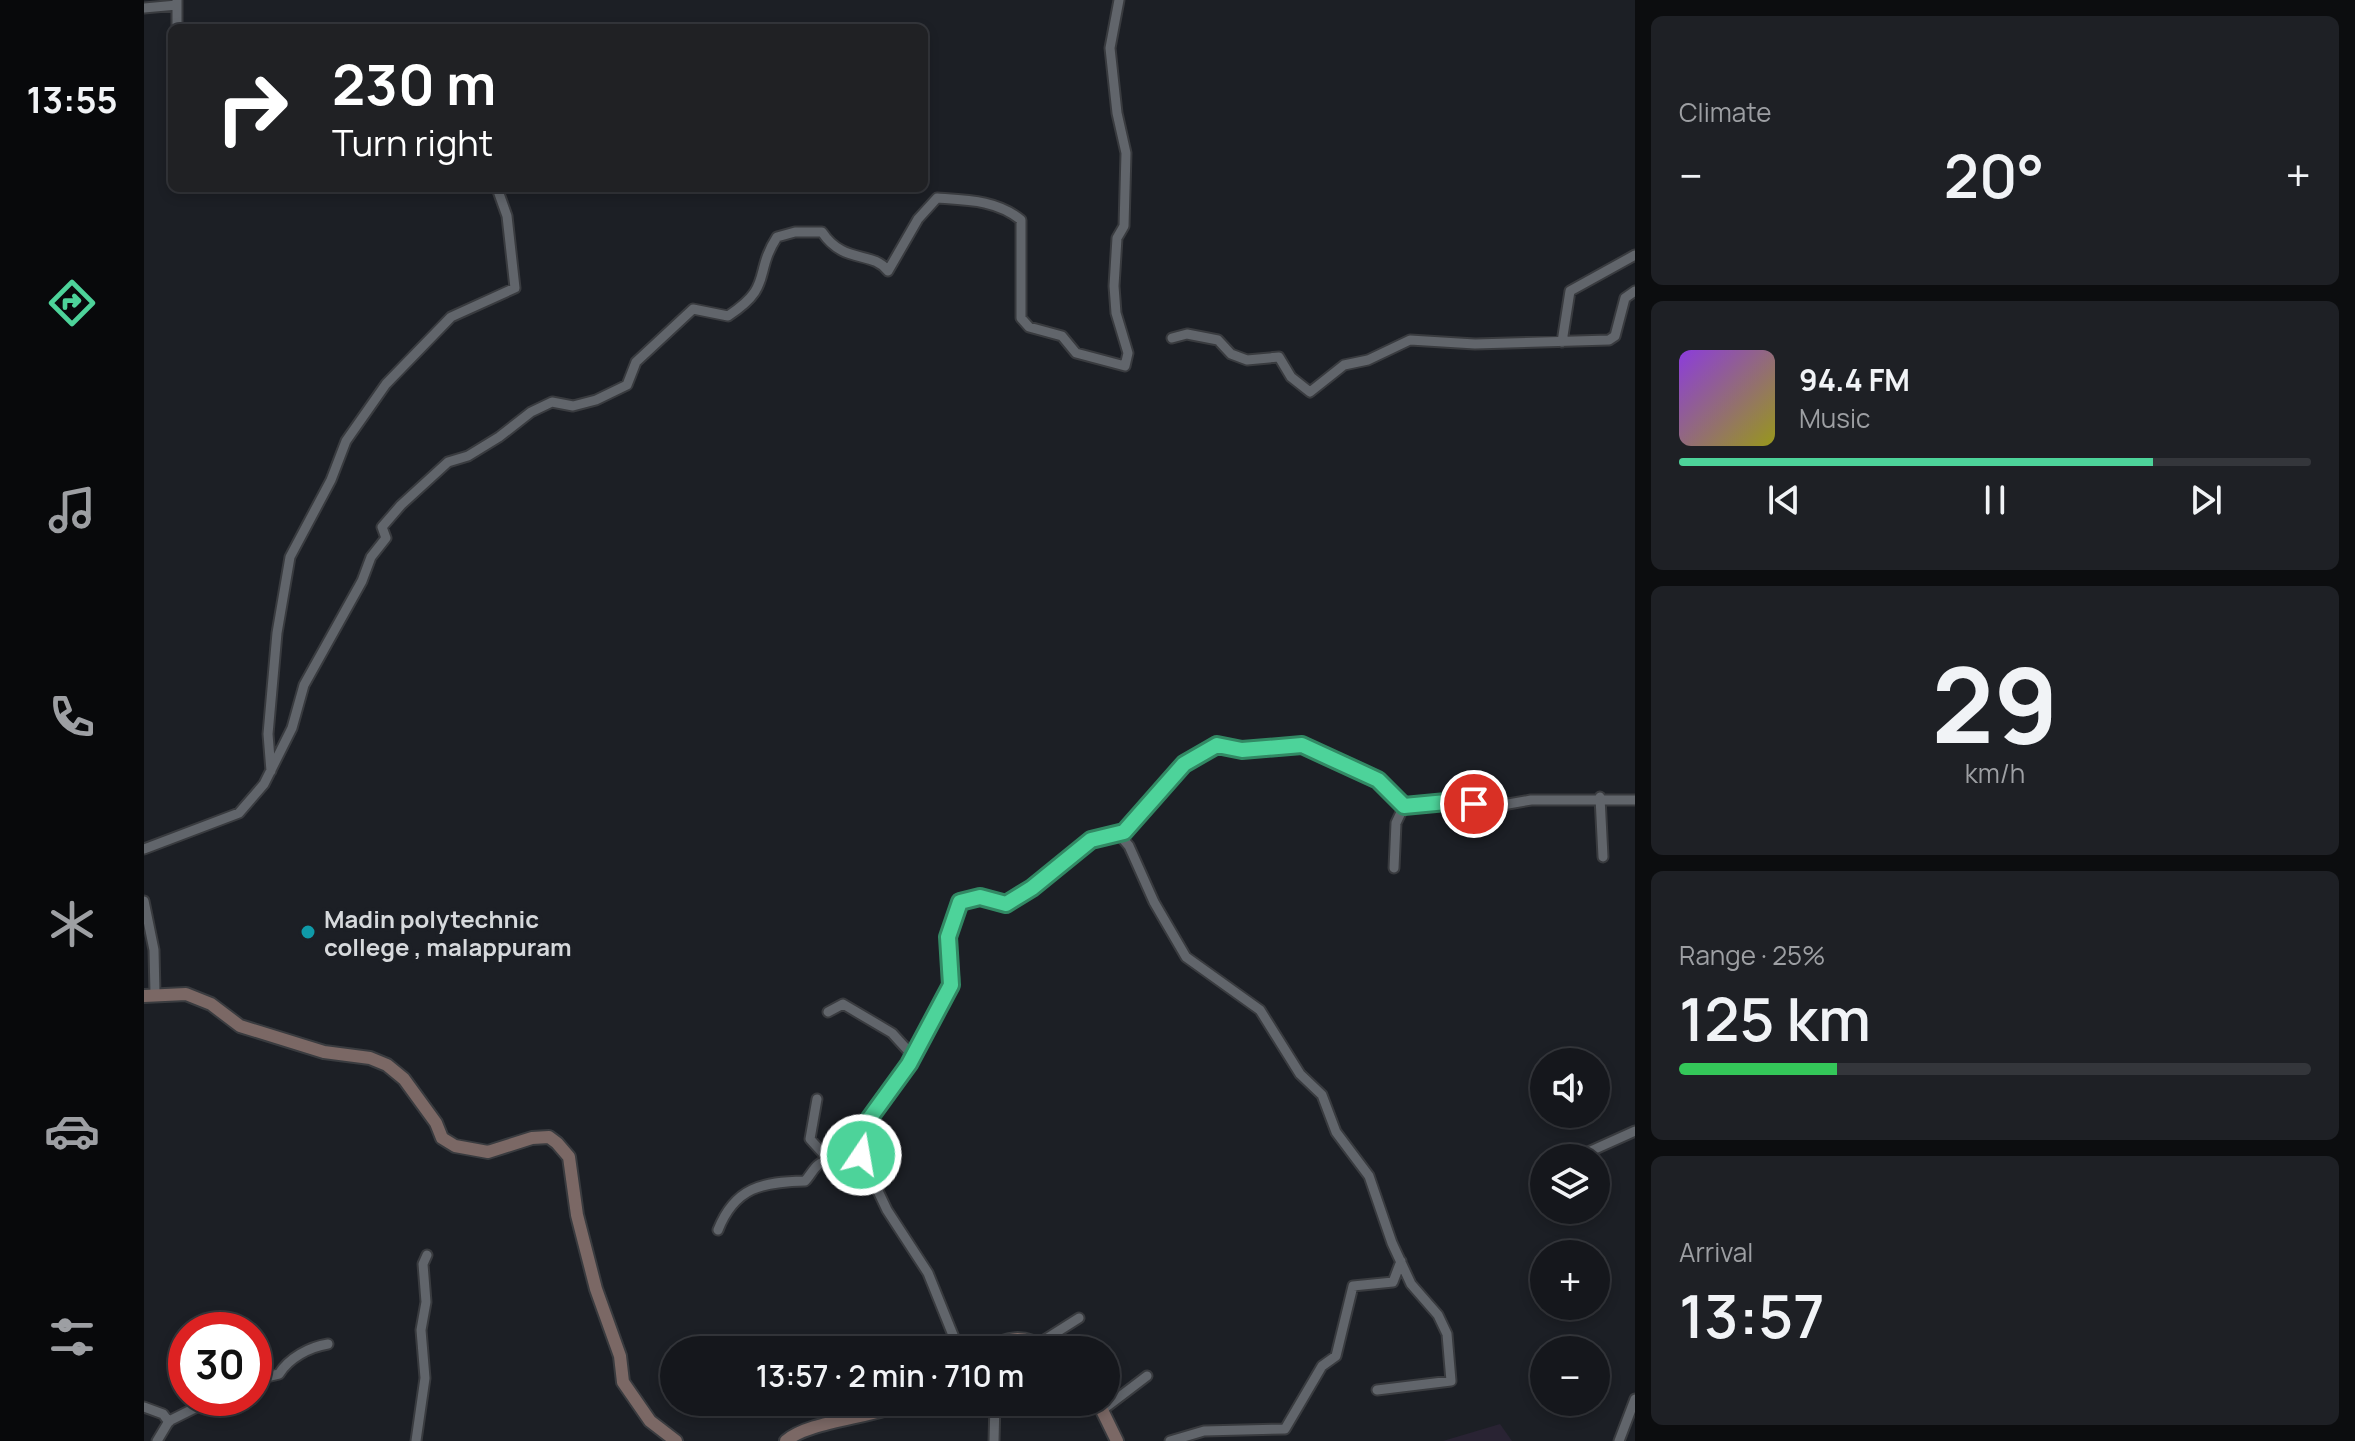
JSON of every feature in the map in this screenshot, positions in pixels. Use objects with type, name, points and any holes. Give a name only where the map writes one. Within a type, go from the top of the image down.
[{"type":"street","points":[[144,849],[239,813],[271,771],[292,728],[304,685],[362,581],[371,557],[386,538],[382,527],[401,505],[448,462],[489,444],[531,412],[552,402],[573,406],[617,392],[627,385],[636,362],[693,309],[728,316],[742,307],[758,292],[769,249],[777,237],[822,232],[842,254],[882,264],[888,271],[918,219],[937,198],[972,200],[1007,209],[1021,220],[1021,318],[1029,327],[1062,336],[1076,353],[1125,366],[1128,353],[1116,313],[1114,286],[1117,238],[1124,226],[1126,153],[1117,113],[1110,48],[1119,0]]},
{"type":"street","points":[[144,8],[177,3],[177,24]]},
{"type":"street","points":[[271,771],[268,734],[277,633],[293,546],[321,501],[354,427],[386,384],[451,317],[515,288],[507,216],[498,192]]},
{"type":"street","points":[[1562,342],[1570,291],[1635,255]]},
{"type":"street","points":[[1172,338],[1187,334],[1218,340],[1231,354],[1247,360],[1279,357],[1291,377],[1310,392],[1344,365],[1368,360],[1410,340],[1475,344],[1562,342],[1615,336],[1625,298],[1635,291]]},
{"type":"street","points":[[953,1336],[928,1273],[887,1210],[864,1160],[864,1126],[913,1056],[954,979],[948,937],[960,902],[980,897],[1006,904],[1032,888],[1091,840],[1124,832],[1184,764],[1217,745],[1242,750],[1302,745],[1378,780],[1404,806]]},
{"type":"street","points":[[1600,797],[1603,857]]},
{"type":"street","points":[[1404,806],[1457,801],[1491,807],[1531,800],[1600,797],[1635,800]]},
{"type":"street","points":[[1394,868],[1396,823],[1404,806]]},
{"type":"street","points":[[1118,833],[1129,846],[1154,902],[1186,957],[1260,1010],[1300,1074],[1322,1095],[1336,1132],[1369,1176],[1411,1284],[1438,1315],[1447,1334],[1451,1381],[1377,1390]]},
{"type":"street","points":[[144,901],[154,950],[150,995],[186,994],[211,1004],[240,1026],[324,1052],[370,1058],[387,1065],[404,1079],[436,1123],[442,1138],[455,1146],[488,1152],[532,1138],[549,1137],[557,1143],[569,1157],[577,1215],[596,1289],[620,1356],[623,1382],[650,1421],[676,1441]]},
{"type":"street","points":[[828,1012],[843,1004],[892,1033],[913,1056]]},
{"type":"street","points":[[817,1099],[810,1139],[829,1160]]},
{"type":"street","points":[[1606,1144],[1635,1131]]},
{"type":"street","points":[[718,1230],[726,1210],[738,1196],[772,1182],[805,1181],[818,1165],[829,1160],[849,1163],[864,1160]]},
{"type":"street","points":[[416,1441],[425,1378],[421,1330],[426,1316],[423,1264],[427,1255]]},
{"type":"street","points":[[1170,1441],[1204,1431],[1285,1429],[1322,1366],[1336,1356],[1353,1286],[1393,1282],[1401,1261]]},
{"type":"street","points":[[1056,1336],[1079,1318]]},
{"type":"street","points":[[272,1376],[279,1374],[286,1364],[313,1346],[328,1344]]},
{"type":"street","points":[[1120,1394],[1147,1376]]},
{"type":"street","points":[[1619,1441],[1635,1399]]},
{"type":"street","points":[[144,1407],[163,1414],[169,1422]]},
{"type":"street","points":[[157,1441],[169,1422],[180,1416]]},
{"type":"street","points":[[786,1441],[802,1430],[871,1416]]},
{"type":"street","points":[[994,1441],[995,1416]]},
{"type":"street","points":[[1104,1416],[1117,1441]]},
{"type":"shaded area","points":[[1500,1424],[1512,1441],[1443,1441]]},
{"type":"place","name":"Madin polytechnic college , malappuram","points":[[308,932]]},
{"type":"route","points":[[861,1155],[864,1126],[876,1105],[909,1064],[954,979],[948,937],[960,902],[980,897],[995,898],[1006,904],[1032,888],[1091,840],[1124,832],[1184,764],[1217,745],[1242,750],[1302,745],[1322,756],[1347,762],[1378,780],[1404,806],[1442,806],[1457,801],[1474,804]]}]
